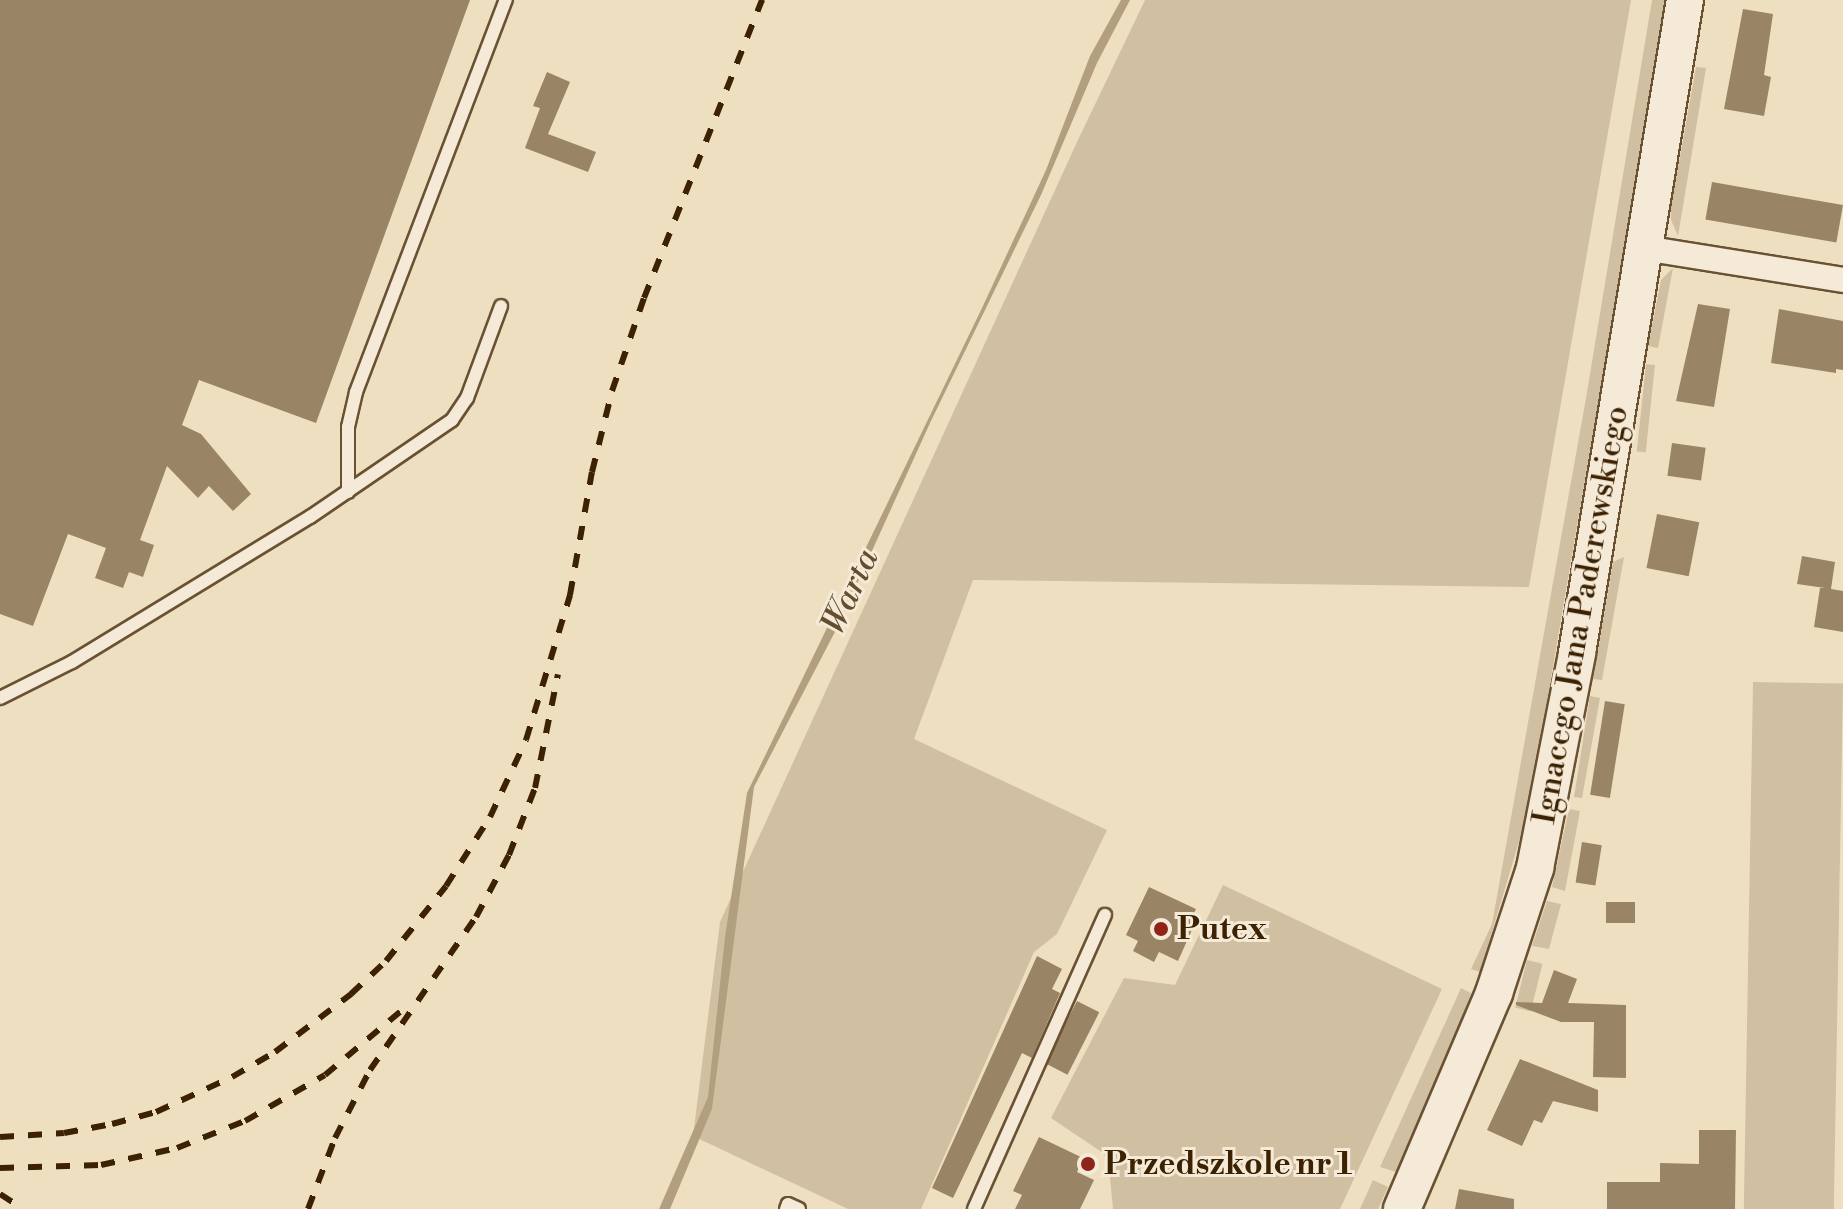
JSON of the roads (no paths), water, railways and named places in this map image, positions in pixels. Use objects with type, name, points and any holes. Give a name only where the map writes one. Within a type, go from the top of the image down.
[{"type":"main road","name":"Ignacego Jana Paderewskiego","points":[[1402,1209],[1494,993],[1535,868],[1577,653],[1685,0]]},
{"type":"street","points":[[1644,248],[1843,280]]},
{"type":"lane","points":[[348,492],[348,427],[356,392],[506,0]]},
{"type":"lane","points":[[0,698],[72,662],[348,492],[461,410],[501,306]]},
{"type":"lane","points":[[974,1209],[1105,915]]},
{"type":"lane","points":[[786,1209],[788,1204],[799,1209]]},
{"type":"water","name":"Warta","points":[[1121,0],[1130,0],[1097,63],[1041,195],[930,423],[837,628],[754,787],[712,1109],[670,1209],[659,1209],[708,1097],[725,937],[747,793],[982,308],[1046,170],[1090,56]]},
{"type":"railway","points":[[0,1137],[64,1133],[112,1124],[156,1112],[232,1077],[275,1052],[351,994],[386,961],[446,886],[490,817],[526,740],[570,595],[592,472],[612,391],[644,298],[762,0]]},
{"type":"railway","points":[[308,1209],[335,1138],[370,1070],[476,917],[509,855],[535,788],[558,674]]},
{"type":"railway","points":[[0,1168],[101,1165],[177,1148],[245,1121],[325,1075],[401,1011]]},
{"type":"railway","points":[[0,1194],[23,1209]]},
{"type":"place","name":"Putex","points":[[1161,929]]},
{"type":"place","name":"Przedszkole nr 1","points":[[1088,1164]]}]
